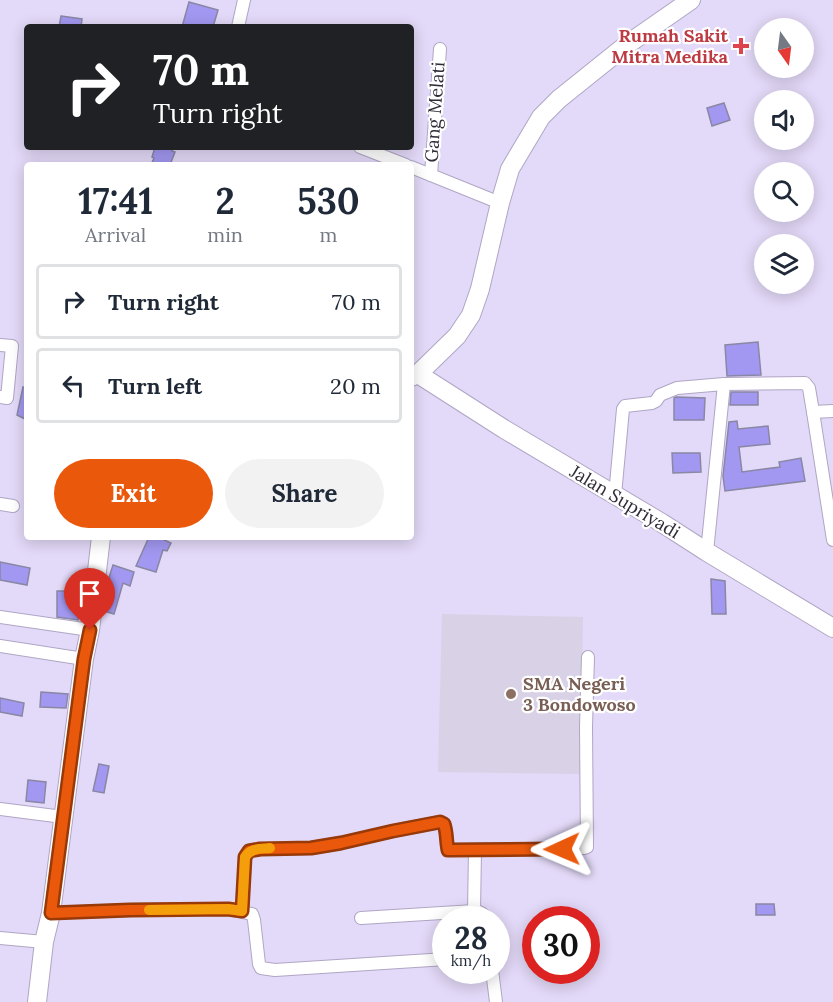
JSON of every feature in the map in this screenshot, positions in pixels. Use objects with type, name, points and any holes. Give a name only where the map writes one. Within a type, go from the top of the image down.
[{"type":"street","points":[[239,24],[244,0]]},
{"type":"street","points":[[414,375],[457,336],[471,315],[510,169],[541,117],[559,99],[625,46],[691,0]]},
{"type":"street","name":"Gang Melati","points":[[431,175],[440,49]]},
{"type":"street","points":[[368,150],[398,162]]},
{"type":"street","points":[[414,168],[500,203]]},
{"type":"street","points":[[0,345],[12,346],[7,398],[0,397]]},
{"type":"street","name":"Jalan Supriyadi","points":[[414,375],[833,628]]},
{"type":"street","points":[[615,495],[623,407],[655,402],[660,395],[677,388],[724,384],[805,383],[829,484],[833,540]]},
{"type":"street","points":[[706,552],[724,384]]},
{"type":"street","points":[[813,412],[833,411]]},
{"type":"street","points":[[37,1002],[84,659],[90,630],[100,540]]},
{"type":"street","points":[[0,617],[90,630]]},
{"type":"street","points":[[0,646],[84,659]]},
{"type":"street","points":[[242,911],[245,857],[249,851],[311,848],[440,822],[446,828],[448,850],[584,848],[587,846],[588,657]]},
{"type":"street","points":[[0,809],[63,817]]},
{"type":"street","points":[[474,906],[475,850]]},
{"type":"street","points":[[51,913],[130,910],[228,909],[242,911],[252,914],[259,964],[261,968],[266,969],[432,960]]},
{"type":"street","points":[[361,918],[432,914]]},
{"type":"street","points":[[0,938],[44,942]]},
{"type":"street","points":[[494,984],[496,1002]]},
{"type":"shaded area","name":"SMA Negeri 3 Bondowoso","points":[[442,614],[583,617],[580,774],[438,772]]},
{"type":"building","points":[[189,2],[218,10],[214,24],[183,24]]},
{"type":"building","points":[[61,16],[82,19],[81,24],[60,24]]},
{"type":"building","points":[[724,103],[730,120],[712,126],[707,108]]},
{"type":"building","points":[[154,150],[175,152],[171,162],[152,162],[154,158],[152,157]]},
{"type":"building","points":[[758,342],[761,375],[727,376],[725,345]]},
{"type":"building","points":[[23,387],[24,418],[17,415]]},
{"type":"building","points":[[731,392],[758,392],[758,405],[730,405]]},
{"type":"building","points":[[674,398],[705,398],[704,420],[674,420]]},
{"type":"building","points":[[737,421],[738,429],[768,426],[770,444],[739,447],[742,472],[780,467],[779,462],[801,458],[805,481],[725,491],[723,476],[729,422]]},
{"type":"building","points":[[672,453],[700,453],[701,472],[673,473]]},
{"type":"building","points":[[148,540],[164,540],[171,543],[167,551],[163,550],[156,572],[136,566]]},
{"type":"building","points":[[0,562],[30,568],[27,585],[0,580]]},
{"type":"building","points":[[113,565],[134,572],[130,586],[123,583],[114,614],[104,611],[107,584]]},
{"type":"building","points":[[711,579],[725,581],[726,614],[712,614]]},
{"type":"building","points":[[57,591],[79,591],[78,620],[57,617]]},
{"type":"building","points":[[41,692],[68,694],[66,708],[40,707]]},
{"type":"building","points":[[0,698],[24,703],[22,716],[0,712]]},
{"type":"building","points":[[99,764],[109,766],[104,793],[93,791]]},
{"type":"building","points":[[28,780],[46,782],[44,803],[26,801]]},
{"type":"building","points":[[756,904],[774,904],[775,915],[756,915]]},
{"type":"slow traffic","points":[[149,910],[228,909],[242,911],[245,857],[249,851],[270,848]]},
{"type":"place","name":"Rumah Sakit Mitra Medika","points":[[741,46]]},
{"type":"place","name":"SMA Negeri 3 Bondowoso","points":[[511,694]]},
{"type":"route","points":[[90,630],[84,659],[51,913],[130,910],[228,909],[242,911],[245,857],[249,851],[311,848],[440,822],[446,828],[448,850],[562,849]]}]
